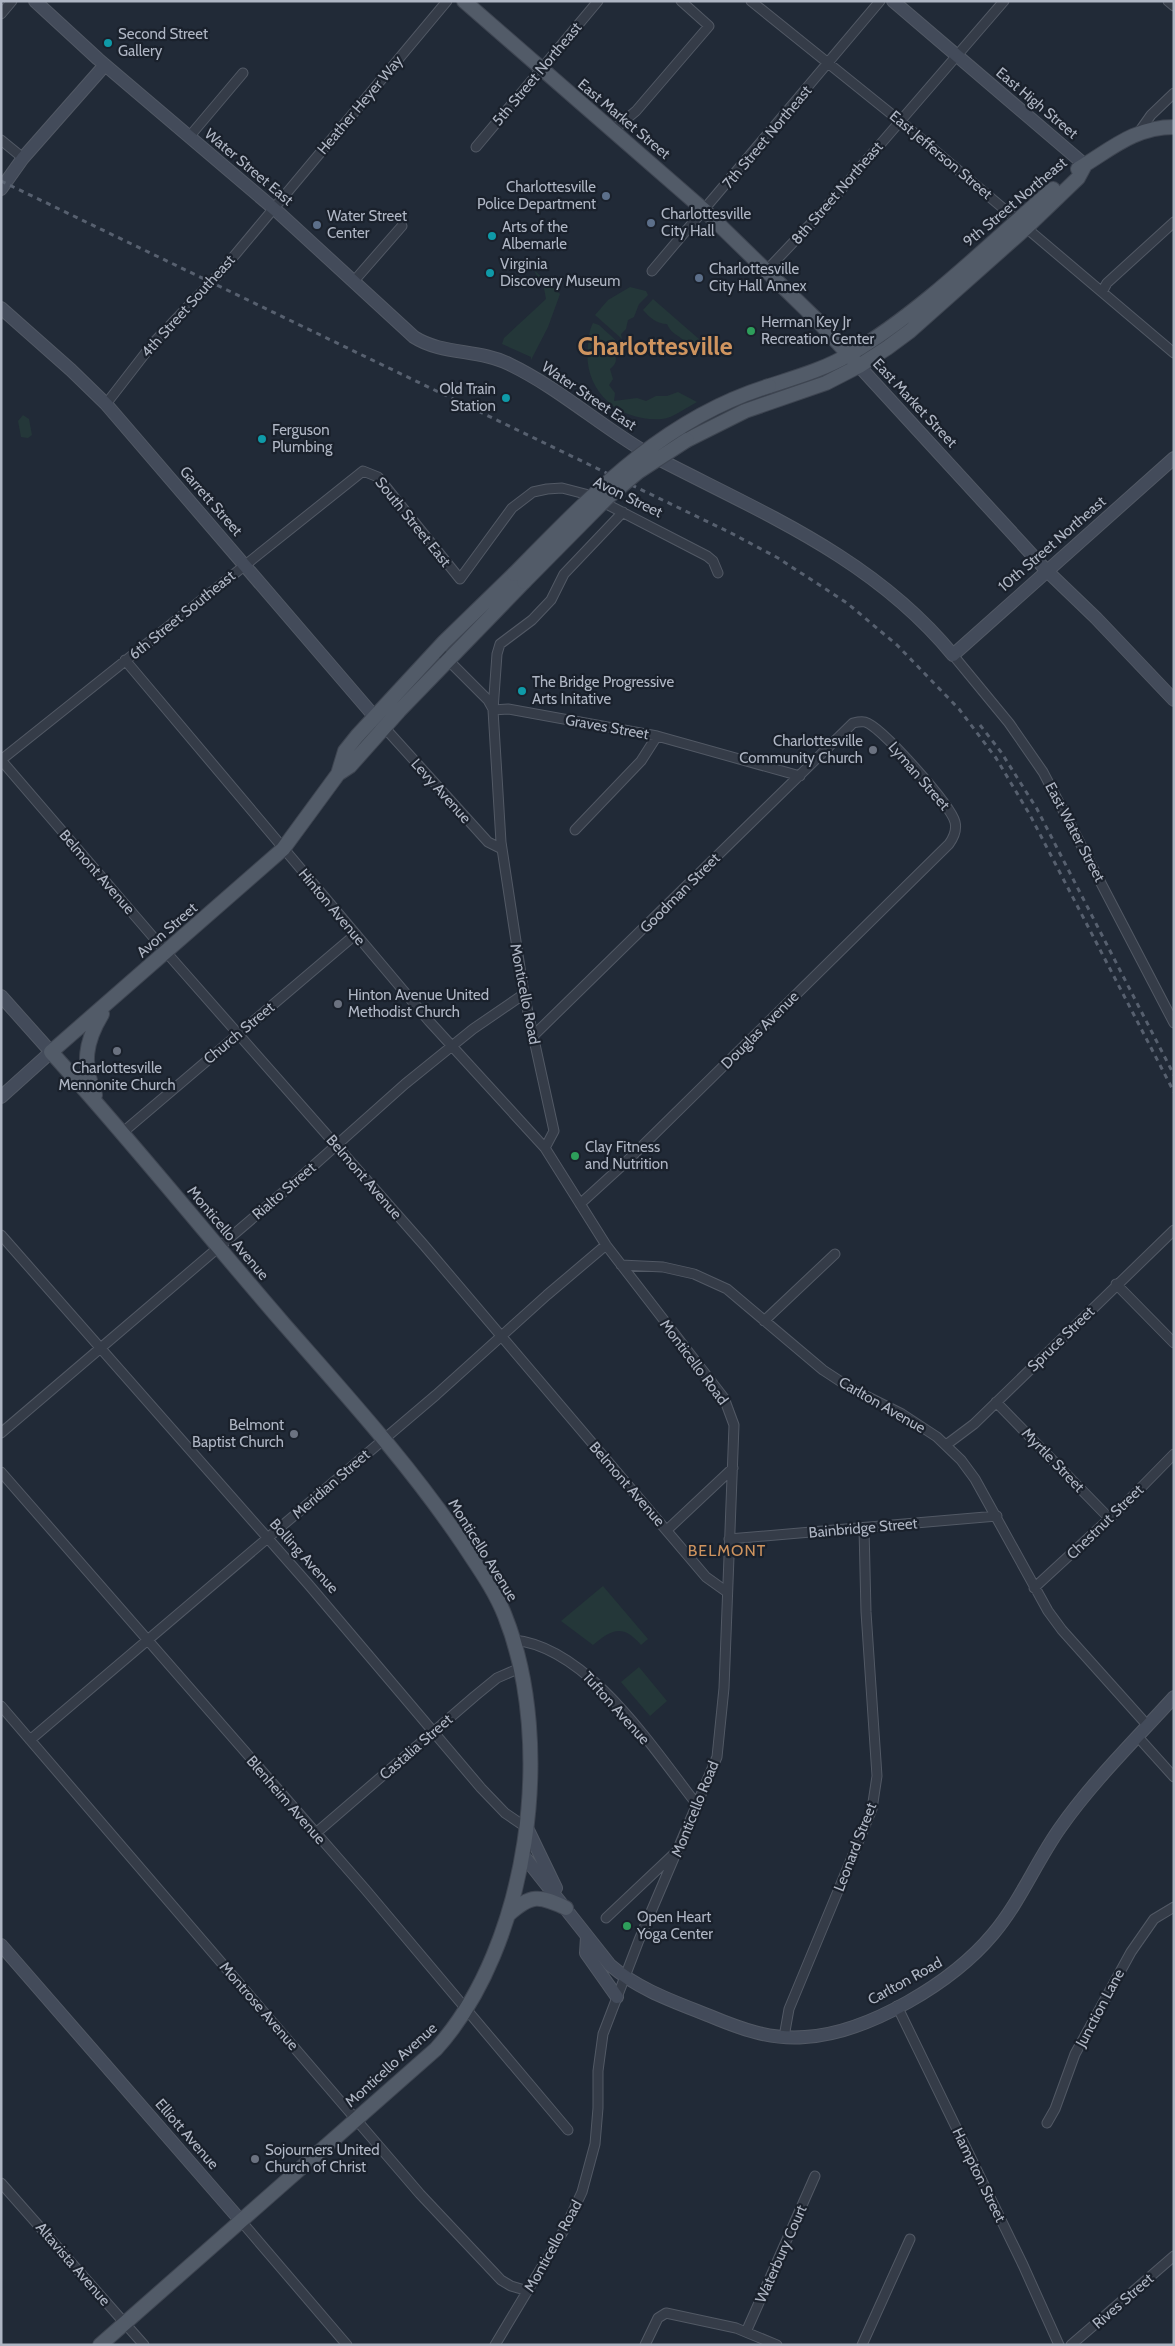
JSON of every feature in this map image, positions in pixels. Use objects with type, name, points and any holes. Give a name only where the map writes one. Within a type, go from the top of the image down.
[{"type":"main road","name":"East Market Street","points":[[464,1],[705,211],[767,270],[859,366]]},
{"type":"main road","points":[[1085,165],[1113,146],[1139,132],[1174,128]]},
{"type":"main road","name":"9th Street Northeast","points":[[519,578],[638,472],[714,425],[820,386],[859,366],[910,331],[1072,173],[1085,165]]},
{"type":"main road","name":"9th Street Northeast","points":[[519,578],[599,488],[683,424],[746,393],[828,366],[850,355],[900,320],[1022,223]]},
{"type":"main road","name":"Avon Street","points":[[51,1052],[283,849],[338,774],[350,766],[380,722],[437,649],[519,578]]},
{"type":"main road","name":"Avon Street","points":[[380,722],[448,660],[519,578]]},
{"type":"main road","points":[[99,1104],[88,1079],[85,1056],[93,1029],[111,1000]]},
{"type":"main road","name":"Monticello Avenue","points":[[51,1052],[99,1104],[218,1248],[415,1475],[480,1570],[498,1601],[513,1640],[520,1668],[530,1737],[527,1828],[523,1855],[508,1916],[487,1971],[467,2010],[453,2031],[436,2049],[100,2345]]},
{"type":"main road","points":[[508,1916],[522,1902],[533,1898],[549,1900],[566,1908]]},
{"type":"street","points":[[1,14],[12,1]]},
{"type":"street","name":"Water Street East","points":[[35,1],[105,65],[273,209],[423,343],[487,356],[509,364],[571,400],[623,439],[647,453],[767,512],[830,549],[920,620],[953,655]]},
{"type":"street","name":"Heather Heyer Way","points":[[273,209],[446,1]]},
{"type":"street","name":"5th Street Northeast","points":[[476,147],[598,1]]},
{"type":"street","points":[[613,130],[636,111],[709,26],[681,1]]},
{"type":"street","name":"East Jefferson Street","points":[[751,1],[900,121],[1174,353]]},
{"type":"street","name":"7th Street Northeast","points":[[652,271],[705,211],[880,1]]},
{"type":"street","name":"East High Street","points":[[893,1],[1085,165]]},
{"type":"street","name":"8th Street Northeast","points":[[767,270],[821,213],[955,55],[1004,1]]},
{"type":"street","points":[[1168,1],[1174,6]]},
{"type":"street","points":[[1,189],[24,158],[105,65]]},
{"type":"street","points":[[190,137],[243,73]]},
{"type":"street","points":[[1139,132],[1151,115],[1174,93]]},
{"type":"street","points":[[1,140],[24,158]]},
{"type":"street","name":"4th Street Southeast","points":[[106,404],[154,342],[209,285],[273,209]]},
{"type":"street","points":[[1102,292],[1107,283],[1174,222]]},
{"type":"street","points":[[354,281],[402,226]]},
{"type":"street","name":"Garrett Street","points":[[1,308],[106,404],[380,722]]},
{"type":"street","name":"East Market Street","points":[[859,366],[1046,570],[1096,618],[1174,700]]},
{"type":"street","name":"10th Street Northeast","points":[[953,655],[1046,570],[1174,458]]},
{"type":"street","name":"6th Street Southeast","points":[[1,760],[363,471]]},
{"type":"street","name":"South Street East","points":[[363,471],[378,477],[460,580]]},
{"type":"street","name":"Avon Street","points":[[460,580],[504,516],[515,505],[533,492],[562,488],[576,490],[708,556],[713,561],[718,573]]},
{"type":"street","name":"Monticello Road","points":[[495,2345],[573,2214],[590,2169],[598,2108],[599,2052],[624,1977],[712,1774],[720,1743],[734,1425],[724,1398],[606,1245],[546,1148],[554,1131],[524,994],[502,849],[493,710],[497,654],[500,644],[532,620],[551,600],[564,574],[623,512]]},
{"type":"street","points":[[437,649],[488,700],[493,710]]},
{"type":"street","name":"East Water Street","points":[[953,655],[1009,723],[1043,772],[1174,1023]]},
{"type":"street","name":"Hinton Avenue","points":[[124,660],[452,1046],[546,1148]]},
{"type":"street","name":"Graves Street","points":[[493,710],[508,709],[657,736],[800,776]]},
{"type":"street","name":"Lyman Street","points":[[827,749],[853,723],[859,721],[870,724],[892,744],[914,766],[953,817],[954,835],[939,854]]},
{"type":"street","name":"Levy Avenue","points":[[380,722],[488,842],[502,849]]},
{"type":"street","points":[[576,830],[641,761],[657,736]]},
{"type":"street","name":"Goodman Street","points":[[533,1036],[827,749]]},
{"type":"street","name":"Belmont Avenue","points":[[1,760],[501,1336],[706,1577],[727,1592]]},
{"type":"street","name":"Douglas Avenue","points":[[580,1204],[714,1076],[939,854]]},
{"type":"street","name":"Church Street","points":[[122,1132],[356,934]]},
{"type":"street","name":"Rialto Street","points":[[1,1433],[100,1350],[472,1028],[524,994]]},
{"type":"street","name":"Monticello Avenue","points":[[1,996],[51,1052]]},
{"type":"street","name":"Avon Street","points":[[1,1096],[51,1052]]},
{"type":"street","name":"Spruce Street","points":[[946,1445],[974,1424],[1116,1284],[1174,1230]]},
{"type":"street","name":"Bolling Avenue","points":[[1,1235],[267,1539],[481,1788],[505,1813],[527,1828],[566,1908]]},
{"type":"street","name":"Meridian Street","points":[[30,1740],[267,1539],[606,1245]]},
{"type":"street","points":[[764,1321],[835,1254]]},
{"type":"street","name":"Carlton Avenue","points":[[621,1265],[663,1267],[711,1281],[735,1296],[823,1370],[852,1389],[918,1423],[946,1445],[975,1479],[997,1516],[1034,1588],[1062,1630],[1148,1726]]},
{"type":"street","points":[[1116,1284],[1174,1343]]},
{"type":"street","name":"Myrtle Street","points":[[996,1402],[1110,1519]]},
{"type":"street","name":"Chestnut Street","points":[[1034,1588],[1110,1519],[1174,1454]]},
{"type":"street","points":[[667,1530],[733,1468]]},
{"type":"street","name":"Blenheim Avenue","points":[[1,1472],[316,1833],[568,2130]]},
{"type":"street","name":"Bainbridge Street","points":[[729,1539],[997,1516]]},
{"type":"street","name":"Leonard Street","points":[[784,2037],[789,2009],[862,1834],[876,1793],[877,1776],[866,1612],[864,1528]]},
{"type":"street","name":"Tufton Avenue","points":[[513,1640],[540,1644],[557,1652],[593,1680],[654,1750],[698,1806]]},
{"type":"street","name":"Castalia Street","points":[[316,1833],[498,1678],[520,1668]]},
{"type":"street","name":"Carlton Road","points":[[624,1977],[651,1992],[740,2028],[784,2037],[804,2037],[843,2030],[897,2006],[944,1980],[977,1952],[1010,1911],[1045,1851],[1070,1814],[1174,1697]]},
{"type":"street","name":"Montrose Avenue","points":[[1,1706],[420,2194],[492,2272],[511,2286],[528,2292]]},
{"type":"street","points":[[1138,1736],[1174,1777]]},
{"type":"street","points":[[606,1918],[680,1849]]},
{"type":"street","name":"Bolling Avenue","points":[[523,1855],[610,1965],[624,1977]]},
{"type":"street","name":"Junction Lane","points":[[1047,2123],[1055,2110],[1075,2054],[1131,1952],[1154,1919],[1174,1907]]},
{"type":"street","points":[[587,1937],[586,1954],[617,1997]]},
{"type":"street","name":"Elliott Avenue","points":[[1,1945],[347,2345]]},
{"type":"street","name":"Hampton Street","points":[[897,2006],[1023,2265],[1059,2345]]},
{"type":"street","name":"Waterbury Court","points":[[746,2332],[815,2176]]},
{"type":"street","name":"Altavista Avenue","points":[[1,2183],[144,2345]]},
{"type":"street","points":[[862,2345],[910,2239]]},
{"type":"street","name":"Rives Street","points":[[1071,2345],[1174,2256]]},
{"type":"street","points":[[645,2345],[658,2318],[666,2313],[682,2315],[746,2332],[771,2344]]},
{"type":"shaded area","points":[[533,269],[560,294],[548,327],[531,360],[531,357],[502,344],[504,338],[546,299],[544,288]]},
{"type":"shaded area","points":[[630,287],[646,291],[648,295],[639,304],[634,317],[628,320],[626,329],[621,334],[622,339],[595,315],[608,300]]},
{"type":"shaded area","points":[[653,299],[707,346],[695,352],[667,324],[663,324],[648,315],[643,310]]},
{"type":"shaded area","points":[[593,323],[599,325],[621,345],[614,351],[616,361],[610,369],[613,379],[609,385],[615,393],[614,401],[637,398],[646,401],[656,396],[667,396],[678,392],[697,402],[666,418],[646,419],[618,409],[606,400],[597,389],[591,376],[588,361],[588,345]]},
{"type":"shaded area","points":[[23,415],[29,419],[32,435],[28,438],[21,437],[18,421]]},
{"type":"shaded area","points":[[603,1586],[648,1639],[641,1645],[629,1634],[617,1631],[606,1635],[593,1645],[561,1621]]},
{"type":"shaded area","points":[[639,1667],[667,1701],[650,1716],[621,1682]]},
{"type":"railway","points":[[1,181],[731,533],[778,558],[847,603],[897,645],[959,709],[996,758],[1030,815],[1174,1092]]},
{"type":"railway","points":[[980,725],[1001,752],[1037,809],[1174,1075]]},
{"type":"place","name":"Second Street Gallery","points":[[108,43]]},
{"type":"place","name":"Charlottesville Police Department","points":[[606,196]]},
{"type":"place","name":"Charlottesville City Hall","points":[[651,223]]},
{"type":"place","name":"Water Street Center","points":[[317,225]]},
{"type":"place","name":"Arts of the Albemarle","points":[[492,236]]},
{"type":"place","name":"Virginia Discovery Museum","points":[[490,273]]},
{"type":"place","name":"Charlottesville City Hall Annex","points":[[699,278]]},
{"type":"place","name":"Herman Key Jr Recreation Center","points":[[751,331]]},
{"type":"place","name":"Old Train Station","points":[[506,398]]},
{"type":"place","name":"Ferguson Plumbing","points":[[262,439]]},
{"type":"place","name":"The Bridge Progressive Arts Initative","points":[[522,691]]},
{"type":"place","name":"Charlottesville Community Church","points":[[873,750]]},
{"type":"place","name":"Hinton Avenue United Methodist Church","points":[[338,1004]]},
{"type":"place","name":"Charlottesville Mennonite Church","points":[[117,1051]]},
{"type":"place","name":"Clay Fitness and Nutrition","points":[[575,1156]]},
{"type":"place","name":"Belmont Baptist Church","points":[[294,1434]]},
{"type":"place","name":"Open Heart Yoga Center","points":[[627,1926]]},
{"type":"place","name":"Sojourners United Church of Christ","points":[[255,2159]]},
{"type":"district","name":"Charlottesville","points":[[655,346]]},
{"type":"district","name":"BELMONT","points":[[727,1550]]}]
